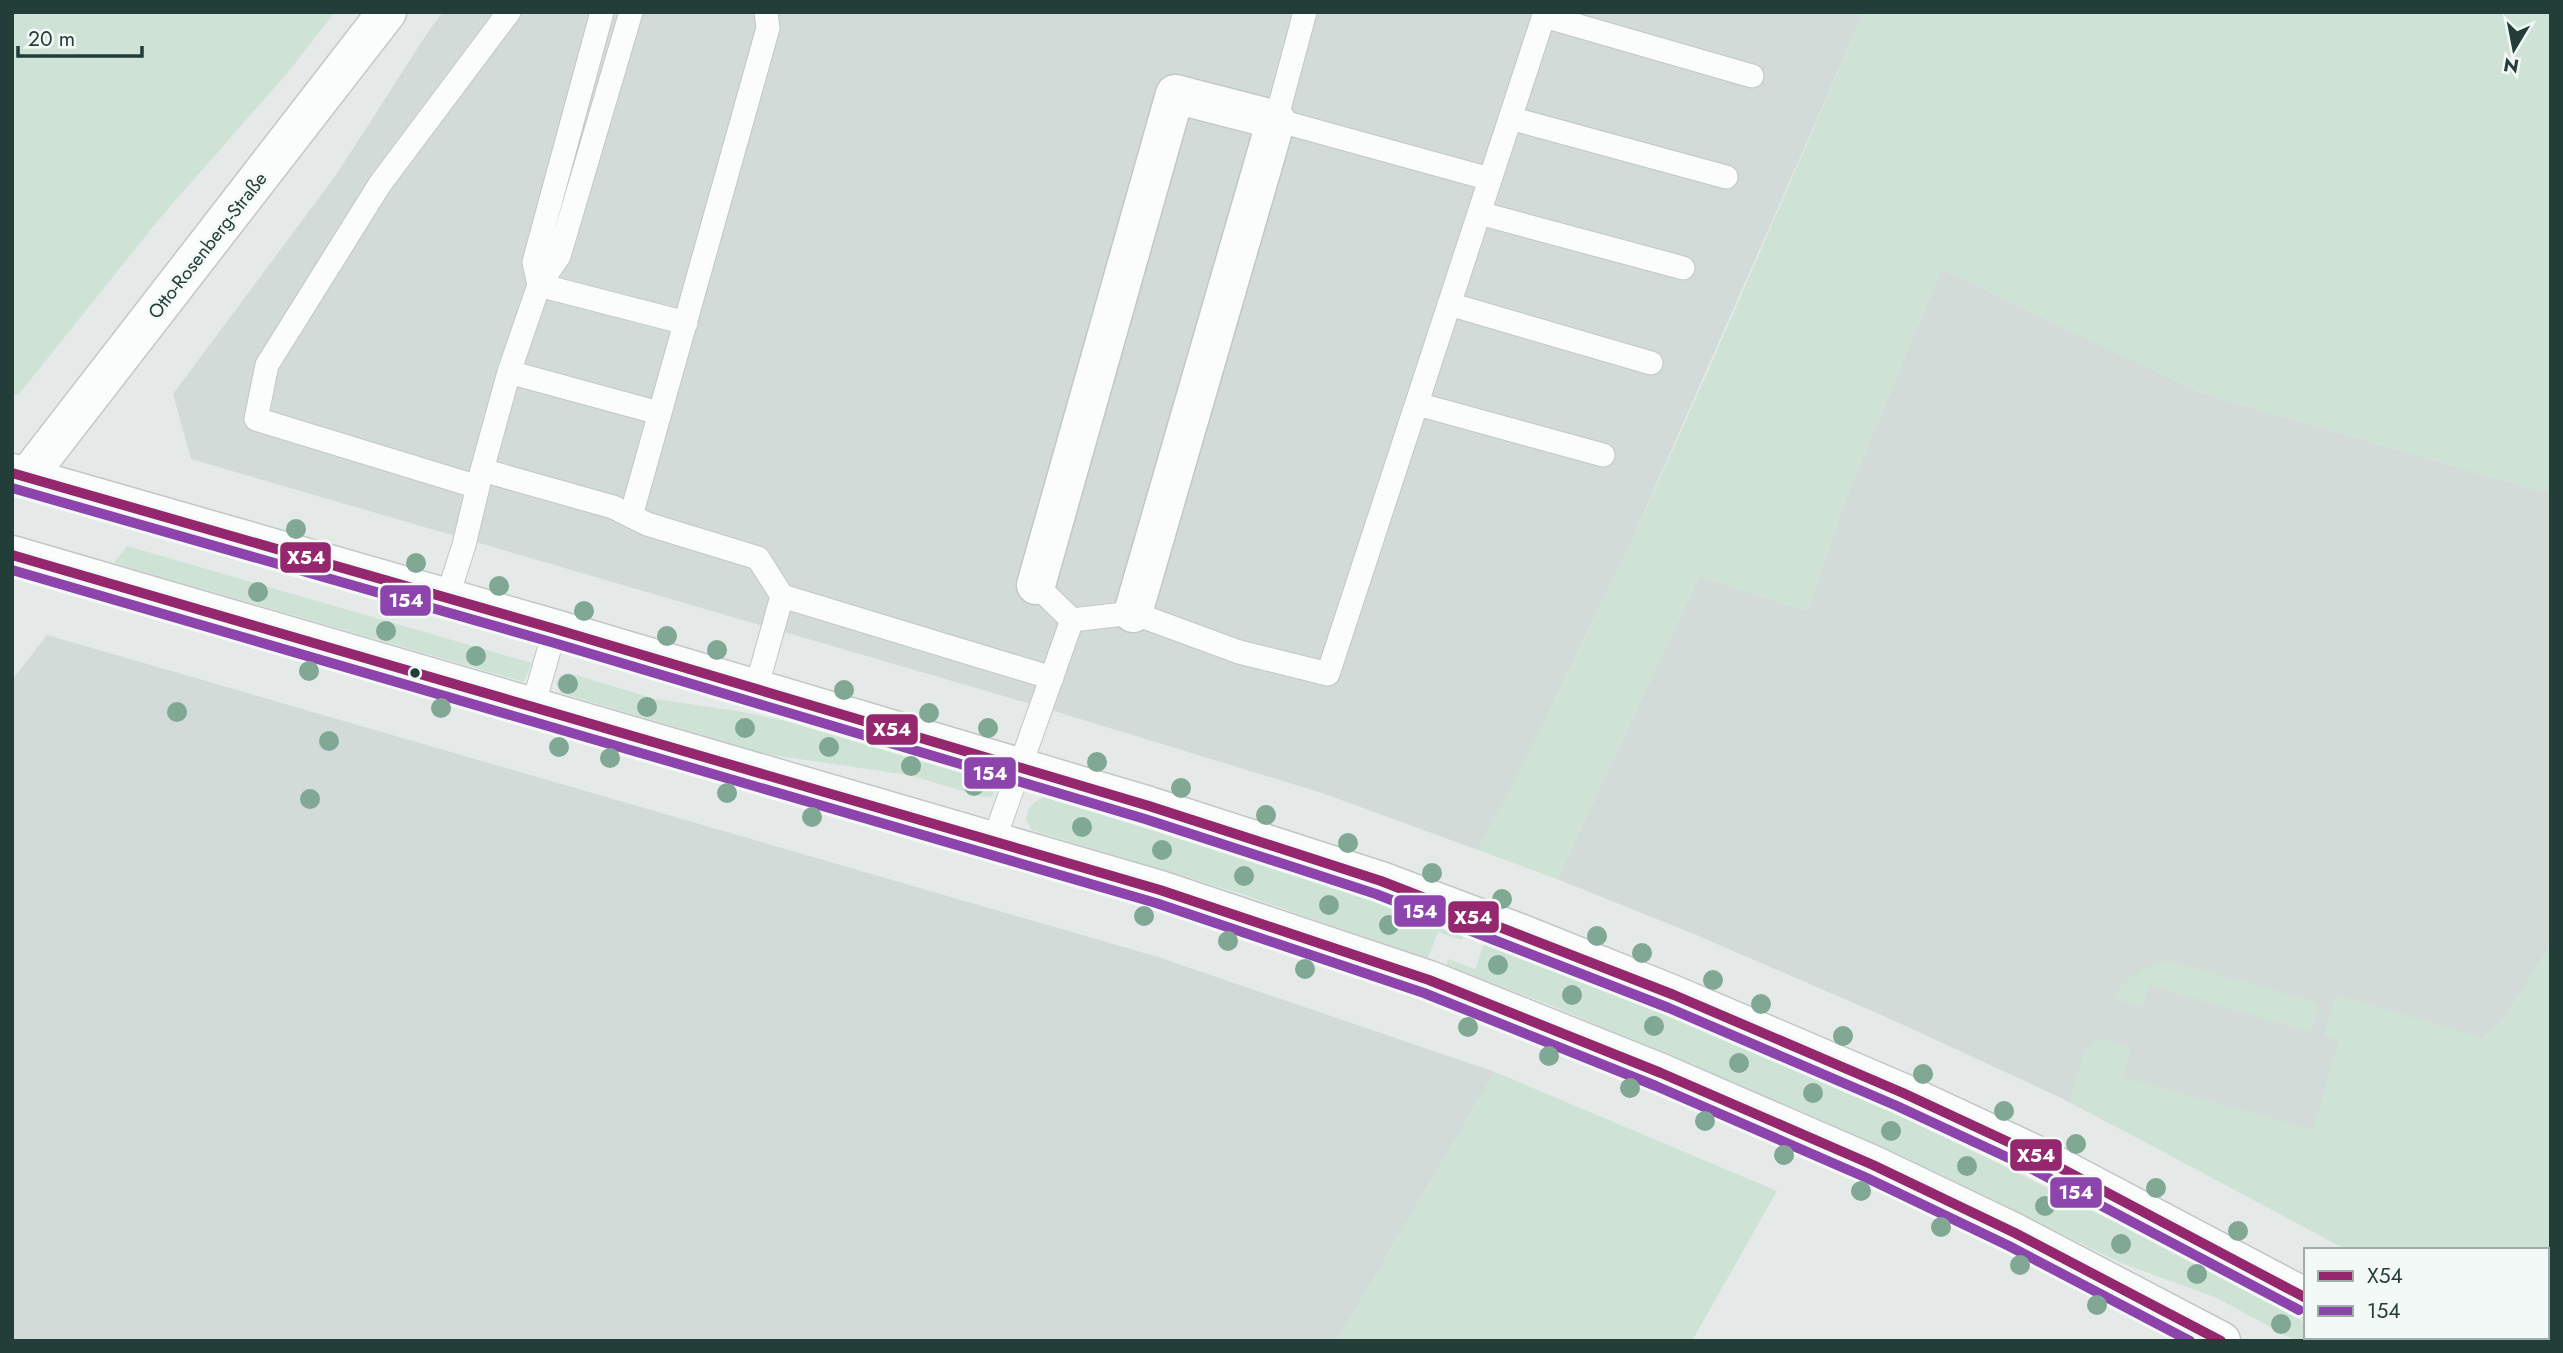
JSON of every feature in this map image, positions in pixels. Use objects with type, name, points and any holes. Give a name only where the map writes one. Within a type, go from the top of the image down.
[{"type":"main road","name":"Otto-Rosenberg-Straße","points":[[17,482],[387,12]]},
{"type":"main road","points":[[1036,585],[1175,94],[1276,120],[1133,613]]},
{"type":"main road","points":[[17,482],[555,629],[1149,806],[1381,881],[1522,933],[1661,989],[1890,1087],[2032,1153],[2304,1297]]},
{"type":"main road","points":[[12,555],[994,840],[1160,890],[1429,980],[1648,1067],[1873,1165],[2039,1245],[2221,1341]]},
{"type":"lane","points":[[509,12],[380,184],[267,365],[256,419],[480,479],[612,507],[647,524],[758,558],[782,596],[1052,678]]},
{"type":"lane","points":[[538,285],[534,262],[602,12]]},
{"type":"lane","points":[[447,598],[509,372],[538,285],[559,256],[631,12]]},
{"type":"lane","points":[[631,516],[768,27],[766,12]]},
{"type":"lane","points":[[1305,12],[1276,120],[1490,179]]},
{"type":"lane","points":[[1072,620],[1133,613],[1239,652],[1328,674],[1544,14],[1752,76]]},
{"type":"lane","points":[[1510,118],[1726,177]]},
{"type":"lane","points":[[1479,213],[1683,268]]},
{"type":"lane","points":[[538,285],[686,323]]},
{"type":"lane","points":[[1449,304],[1651,363]]},
{"type":"lane","points":[[509,372],[659,413]]},
{"type":"lane","points":[[1417,404],[1603,455]]},
{"type":"lane","points":[[1036,585],[1072,620]]},
{"type":"lane","points":[[756,690],[782,596]]},
{"type":"lane","points":[[994,840],[1072,620]]},
{"type":"lane","points":[[533,706],[555,629]]},
{"type":"shaded area","points":[[443,12],[1864,12],[1626,553],[1524,764],[1478,850],[1322,793],[1041,707],[191,459],[173,394],[336,175]]},
{"type":"shaded area","points":[[1941,269],[2202,393],[2551,494],[2551,945],[2504,1019],[2290,1217],[2057,1096],[1886,1017],[1694,934],[1557,879],[1699,576],[1807,611],[1847,496]]},
{"type":"shaded area","points":[[47,635],[1158,957],[1495,1072],[1337,1341],[12,1341],[12,680]]},
{"type":"green space","points":[[12,12],[335,12],[289,71],[160,218],[19,394],[12,396]]},
{"type":"green space","points":[[1864,12],[2551,12],[2551,494],[2202,393],[1941,269],[1847,496],[1807,611],[1699,576],[1557,879],[1478,850],[1531,748],[1631,540],[1726,330]]},
{"type":"green space","points":[[127,546],[532,663],[524,682],[114,563]]},
{"type":"green space","points":[[569,673],[655,699],[785,721],[991,782],[995,791],[992,796],[983,797],[909,775],[771,755],[561,693],[556,684],[559,677]]},
{"type":"green space","points":[[1045,797],[1330,886],[1464,934],[1462,940],[1438,932],[1427,960],[1245,895],[1032,830],[1026,820],[1029,808]]},
{"type":"green space","points":[[1485,941],[1722,1036],[1918,1125],[2086,1207],[2304,1322],[2304,1339],[2318,1339],[2296,1341],[2217,1298],[2121,1263],[1906,1158],[1550,1005],[1446,966],[1448,959],[1475,969]]},
{"type":"green space","points":[[2551,945],[2551,1341],[2505,1339],[2549,1339],[2549,1248],[2343,1248],[2070,1102],[2084,1050],[2103,1039],[2131,1047],[2123,1077],[2313,1130],[2339,1040],[2324,1036],[2336,995],[2484,1038],[2504,1019]]},
{"type":"green space","points":[[2170,961],[2319,1003],[2311,1032],[2149,985],[2143,1007],[2112,998],[2137,973]]},
{"type":"green space","points":[[1495,1072],[1777,1191],[1692,1341],[1337,1341]]},
{"type":"transit line","name":"X54","points":[[12,473],[555,629],[1149,806],[1381,881],[1674,995],[1903,1093],[2032,1153],[2304,1297]]},
{"type":"transit line","name":"154","points":[[12,488],[551,642],[1145,819],[1376,894],[1669,1008],[1897,1106],[2026,1166],[2299,1310]]},
{"type":"transit line","name":"X54","points":[[12,555],[1160,890],[1429,980],[1661,1073],[1873,1165],[2015,1233],[2221,1341]]},
{"type":"transit line","name":"154","points":[[12,570],[1156,903],[1424,993],[1656,1086],[1867,1178],[2009,1246],[2190,1341]]}]
